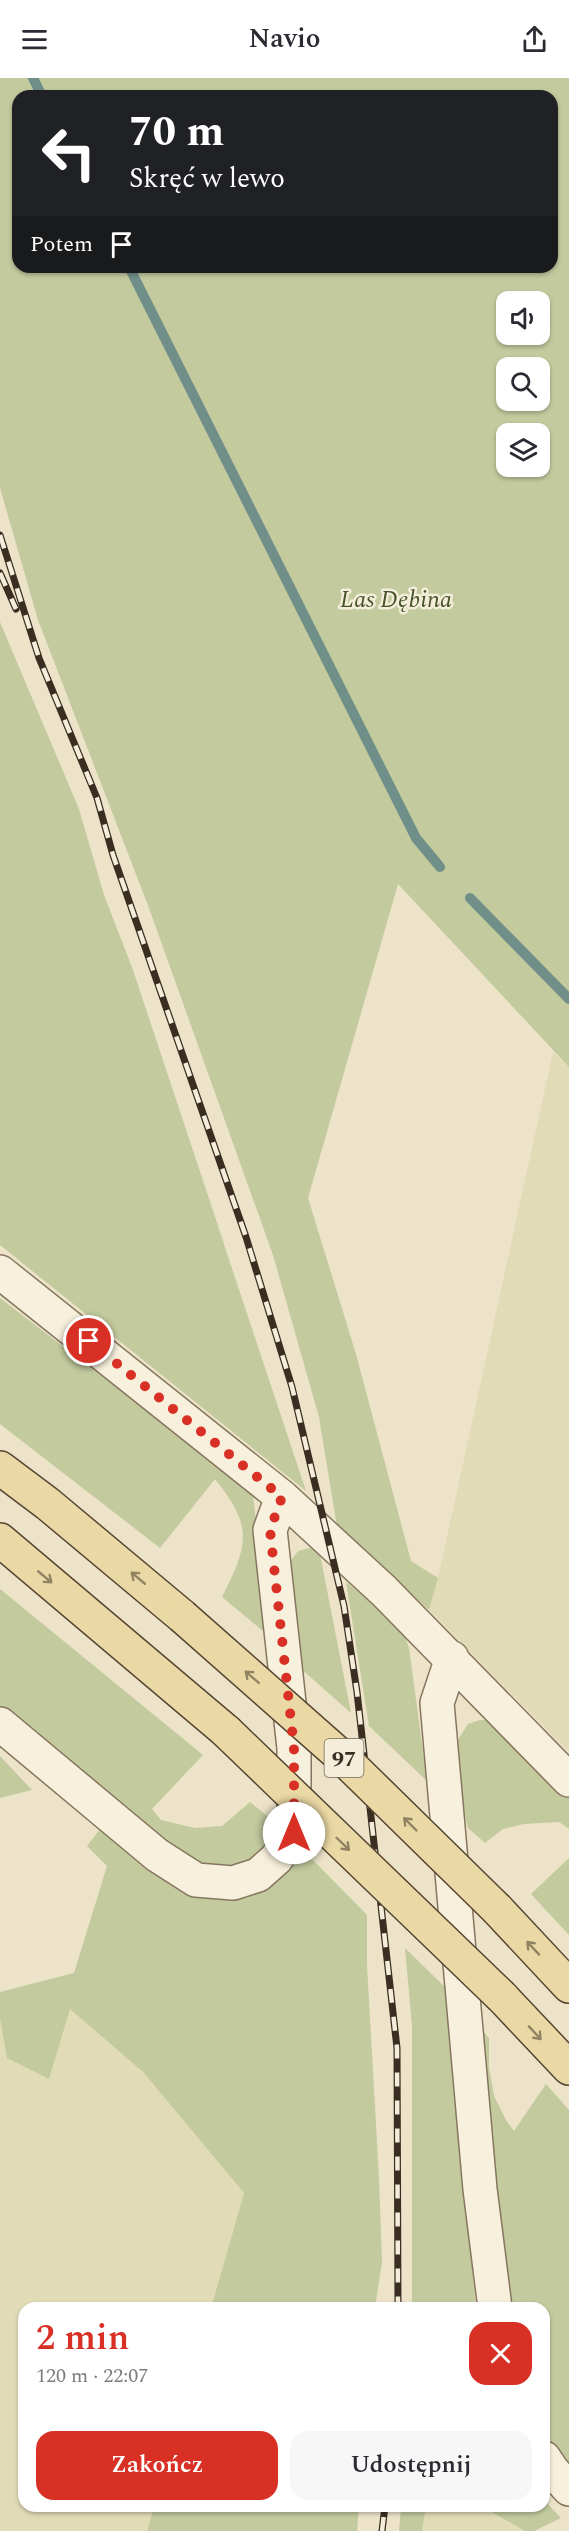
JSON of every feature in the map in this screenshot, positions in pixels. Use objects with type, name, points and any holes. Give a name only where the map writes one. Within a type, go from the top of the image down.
[{"type":"main road","name":"97","points":[[0,1468],[48,1504],[182,1616],[344,1759],[497,1909],[569,1986]]},
{"type":"main road","name":"97","points":[[0,1540],[226,1731],[502,1997],[569,2068]]},
{"type":"street","points":[[0,1272],[282,1497],[384,1591],[452,1658],[569,1780]]},
{"type":"street","points":[[0,1724],[158,1856],[196,1880],[233,1883],[258,1875],[276,1860],[294,1833],[294,1748],[270,1530],[282,1497]]},
{"type":"street","points":[[452,1658],[437,1702],[480,2189],[494,2302]]},
{"type":"street","points":[[550,2467],[569,2489]]},
{"type":"shaded area","points":[[553,1052],[569,1067],[569,1752],[429,1610],[438,1578]]},
{"type":"shaded area","points":[[69,2008],[143,2072],[244,2193],[213,2302],[18,2302],[18,2512],[153,2512],[147,2531],[0,2531],[0,2019],[7,2058]]},
{"type":"shaded area","points":[[425,2512],[492,2512],[525,2531],[422,2531]]},
{"type":"green space","name":"Las Dębina","points":[[0,78],[569,78],[569,1067],[398,884],[308,1198],[356,1354],[411,1561],[438,1578],[429,1610],[337,1527],[319,1417],[273,1255],[149,908],[38,620],[0,488]]},
{"type":"green space","points":[[0,622],[79,809],[104,895],[133,970],[306,1491],[0,1245]]},
{"type":"green space","points":[[0,1298],[219,1466],[253,1495],[269,1636],[222,1597],[237,1563],[243,1536],[236,1510],[215,1479],[160,1548],[0,1424]]},
{"type":"green space","points":[[310,1548],[320,1554],[351,1713],[299,1667],[282,1573],[298,1551]]},
{"type":"green space","points":[[346,1582],[401,1625],[409,1648],[427,1781],[369,1726]]},
{"type":"green space","points":[[0,1589],[203,1755],[152,1809],[161,1820],[195,1828],[222,1826],[250,1802],[282,1828],[266,1853],[244,1869],[213,1875],[180,1857],[0,1715]]},
{"type":"green space","points":[[480,1720],[495,1720],[569,1795],[569,1829],[559,1822],[524,1824],[503,1829],[485,1843],[468,1828],[460,1797],[456,1743],[468,1724]]},
{"type":"green space","points":[[0,1756],[32,1790],[0,1798]]},
{"type":"green space","points":[[101,1828],[149,1864],[282,1875],[304,1851],[367,1915],[367,1965],[382,2262],[376,2302],[213,2302],[244,2193],[143,2072],[70,2009],[49,2079],[7,2058],[0,2019],[0,1992],[74,1973],[107,1866],[87,1846]]},
{"type":"green space","points":[[569,1858],[569,1935],[531,1894]]},
{"type":"green space","points":[[405,1948],[453,1995],[452,2046],[475,2302],[412,2302],[412,2026]]},
{"type":"green space","points":[[480,2027],[489,2038],[489,2067],[494,2096],[514,2131],[546,2084],[569,2110],[569,2465],[550,2444],[550,2302],[511,2302],[491,2151]]},
{"type":"green space","points":[[550,2506],[561,2518],[534,2531],[525,2531],[492,2512],[550,2512]]},
{"type":"green space","points":[[152,2512],[359,2512],[357,2531],[147,2531]]},
{"type":"green space","points":[[401,2512],[425,2512],[422,2531],[399,2531]]},
{"type":"waterway","points":[[33,78],[39,90]]},
{"type":"waterway","points":[[132,273],[416,838],[440,867]]},
{"type":"waterway","points":[[470,898],[569,999]]},
{"type":"railway","points":[[0,535],[39,658],[97,798],[113,855],[246,1237],[292,1387],[344,1606],[357,1692],[397,2048],[398,2302]]},
{"type":"railway","points":[[0,573],[16,609]]},
{"type":"railway","points":[[382,2531],[384,2512]]},
{"type":"route","points":[[89,1341],[282,1497],[270,1530],[294,1748],[294,1833]]}]
